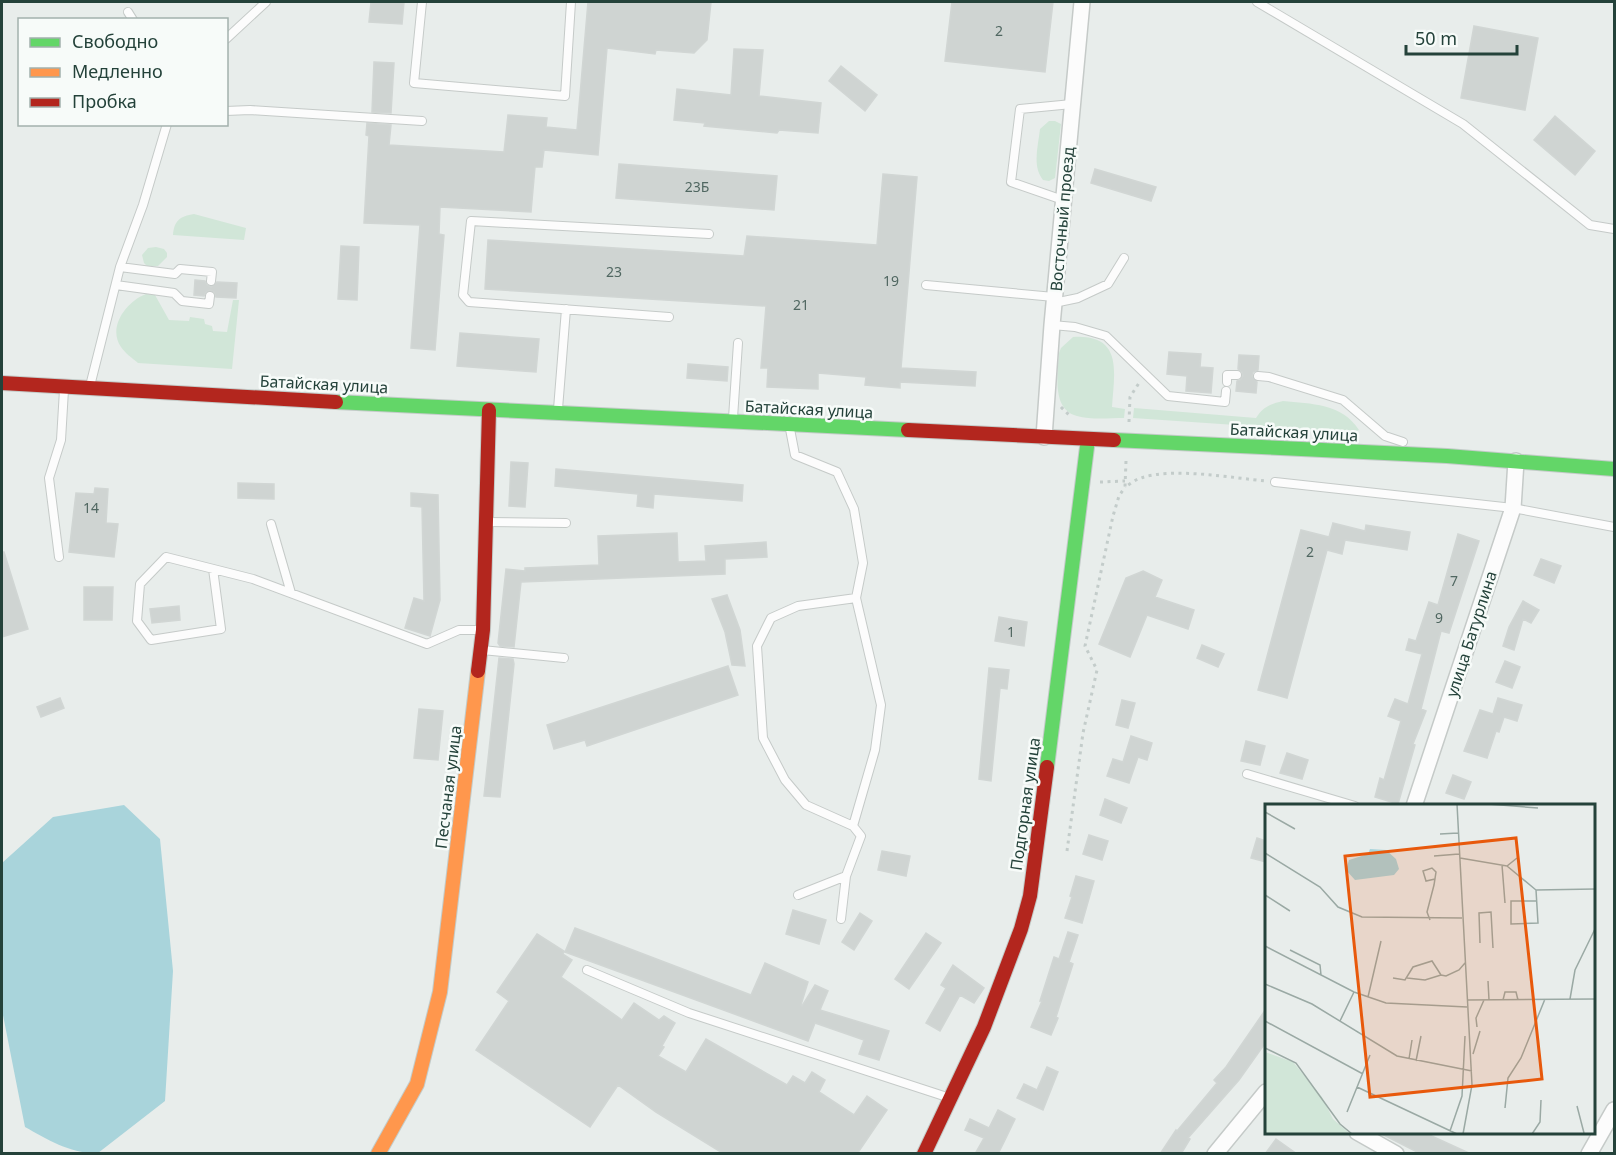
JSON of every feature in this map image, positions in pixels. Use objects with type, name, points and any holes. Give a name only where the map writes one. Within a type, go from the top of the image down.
[{"type":"main road","name":"Батайская улица","points":[[2,383],[557,414],[1447,456],[1614,469]]},
{"type":"main road","name":"Песчаная улица","points":[[378,1154],[417,1084],[440,992],[483,630],[489,410]]},
{"type":"main road","name":"Подгорная улица","points":[[924,1154],[952,1098],[1002,984],[1030,896],[1088,439]]},
{"type":"street","name":"Восточный проезд","points":[[1044,437],[1054,300],[1082,2]]},
{"type":"street","name":"улица Батурлина","points":[[1415,804],[1512,508],[1516,461]]},
{"type":"street","points":[[1215,1154],[1265,1093]]},
{"type":"street","points":[[1589,1154],[1614,1110]]},
{"type":"street","points":[[1361,1134],[1396,1154]]},
{"type":"lane","points":[[228,37],[266,2]]},
{"type":"lane","points":[[422,2],[414,83],[565,96],[571,2]]},
{"type":"lane","points":[[1257,2],[1463,124],[1590,225],[1614,229]]},
{"type":"lane","points":[[128,12],[132,18]]},
{"type":"lane","points":[[1064,200],[1011,182],[1020,109],[1072,104]]},
{"type":"lane","points":[[228,111],[250,110],[422,121]]},
{"type":"lane","points":[[89,387],[120,267],[143,205],[166,126]]},
{"type":"lane","points":[[669,317],[469,302],[463,295],[471,221],[709,234]]},
{"type":"lane","points":[[926,285],[1054,300],[1078,298],[1108,284],[1124,258]]},
{"type":"lane","points":[[120,267],[176,274],[180,269],[212,272],[211,281]]},
{"type":"lane","points":[[116,285],[174,293],[182,301],[209,304],[210,296]]},
{"type":"lane","points":[[557,414],[566,309]]},
{"type":"lane","points":[[1052,325],[1076,327],[1106,336],[1168,396],[1225,402],[1227,375],[1237,375]]},
{"type":"lane","points":[[733,422],[738,343]]},
{"type":"lane","points":[[1258,376],[1269,377],[1343,400],[1385,436],[1447,456]]},
{"type":"lane","points":[[59,557],[49,478],[61,440],[64,386]]},
{"type":"lane","points":[[789,424],[795,455],[837,472],[854,509],[863,563],[855,598],[881,705],[876,750],[853,826]]},
{"type":"lane","points":[[1275,482],[1512,508],[1614,527]]},
{"type":"lane","points":[[486,522],[566,523]]},
{"type":"lane","points":[[271,524],[291,593]]},
{"type":"lane","points":[[213,569],[222,629],[151,640],[136,621],[140,584],[166,557],[253,579],[427,644],[459,630],[483,630]]},
{"type":"lane","points":[[841,919],[846,876],[861,836],[853,826],[806,805],[785,780],[763,738],[757,646],[771,618],[798,606],[855,598]]},
{"type":"lane","points":[[480,650],[564,658]]},
{"type":"lane","points":[[1247,774],[1348,804]]},
{"type":"lane","points":[[798,895],[846,876]]},
{"type":"lane","points":[[587,970],[689,1013],[952,1098]]},
{"type":"path","points":[[1047,397],[1055,397],[1062,408],[1074,419]]},
{"type":"path","points":[[1066,851],[1083,734],[1097,670],[1085,646],[1113,516],[1119,496],[1125,487]]},
{"type":"green space","points":[[1049,121],[1061,124],[1055,178],[1049,181],[1043,180],[1040,175],[1037,156],[1040,129]]},
{"type":"green space","points":[[194,214],[246,228],[244,240],[173,235],[179,220]]},
{"type":"green space","points":[[148,248],[164,249],[167,257],[158,266],[147,266],[142,255]]},
{"type":"green space","points":[[146,294],[155,295],[169,320],[189,321],[190,317],[204,319],[205,324],[212,326],[213,331],[227,332],[233,300],[239,300],[232,369],[138,363],[121,347],[116,331],[126,309],[132,302]]},
{"type":"green space","points":[[1073,337],[1089,338],[1101,342],[1108,349],[1114,369],[1112,407],[1125,409],[1124,418],[1082,417],[1069,412],[1063,406],[1057,380],[1059,353]]},
{"type":"green space","points":[[1283,401],[1325,406],[1344,415],[1359,430],[1352,433],[1133,418],[1134,408],[1256,418],[1267,406]]},
{"type":"water","points":[[124,805],[160,839],[173,971],[165,1101],[98,1153],[88,1153],[60,1145],[25,1127],[2,1010],[2,863],[53,817]]},
{"type":"building","points":[[371,2],[404,2],[402,24],[369,22]]},
{"type":"building","points":[[588,2],[711,2],[707,40],[694,53],[656,50],[655,54],[607,48],[598,155],[544,150],[542,167],[535,167],[531,212],[440,207],[439,234],[444,235],[435,350],[411,348],[420,225],[364,223],[369,136],[366,135],[367,123],[391,125],[389,145],[504,152],[508,115],[547,118],[546,127],[577,130]]},
{"type":"building","points":[[952,2],[1053,2],[1045,72],[945,61]]},
{"type":"building","points":[[1474,26],[1538,38],[1525,110],[1461,98]]},
{"type":"building","points":[[734,49],[763,50],[759,96],[821,103],[818,133],[779,130],[777,133],[704,126],[705,123],[674,120],[677,89],[731,95]]},
{"type":"building","points":[[374,62],[394,63],[391,113],[372,112]]},
{"type":"building","points":[[841,66],[877,95],[865,111],[829,81]]},
{"type":"building","points":[[1555,116],[1595,151],[1575,175],[1534,140]]},
{"type":"building","points":[[619,164],[777,176],[774,210],[616,198]]},
{"type":"building","points":[[1095,169],[1156,187],[1151,201],[1091,183]]},
{"type":"building","points":[[883,174],[917,177],[901,368],[976,372],[975,386],[900,382],[900,388],[865,385],[866,377],[818,373],[818,389],[767,387],[768,368],[761,368],[766,306],[485,289],[488,240],[744,256],[747,236],[877,245]]},
{"type":"building","points":[[341,246],[359,247],[357,300],[338,299]]},
{"type":"building","points":[[195,280],[205,281],[211,287],[217,282],[237,283],[236,298],[216,297],[210,290],[204,296],[194,295]]},
{"type":"building","points":[[460,333],[539,339],[536,372],[457,366]]},
{"type":"building","points":[[1169,352],[1201,354],[1200,367],[1213,368],[1211,393],[1186,391],[1187,376],[1167,374]]},
{"type":"building","points":[[1239,355],[1259,356],[1258,370],[1253,372],[1252,376],[1257,382],[1256,393],[1236,391],[1237,381],[1243,376],[1238,369]]},
{"type":"building","points":[[688,364],[728,367],[727,381],[687,378]]},
{"type":"building","points":[[511,462],[528,463],[525,507],[509,506]]},
{"type":"building","points":[[556,469],[743,485],[742,501],[654,494],[653,508],[637,506],[638,494],[555,486]]},
{"type":"building","points":[[238,483],[274,484],[274,499],[238,498]]},
{"type":"building","points":[[95,488],[108,489],[106,523],[118,524],[114,557],[69,552],[76,493],[94,494]]},
{"type":"building","points":[[411,493],[438,495],[440,600],[430,636],[405,628],[414,598],[424,601],[422,507],[411,506]]},
{"type":"building","points":[[1333,523],[1365,531],[1366,525],[1410,532],[1407,550],[1345,540],[1342,554],[1327,550],[1287,698],[1258,690],[1301,530],[1329,537]]},
{"type":"building","points":[[677,533],[678,562],[706,561],[705,546],[766,542],[767,557],[725,559],[725,574],[521,582],[514,647],[500,646],[498,643],[506,569],[525,571],[525,568],[599,565],[598,536]]},
{"type":"building","points":[[1458,534],[1479,541],[1449,633],[1441,631],[1421,709],[1426,711],[1413,744],[1415,745],[1398,804],[1375,797],[1380,778],[1384,780],[1401,721],[1388,716],[1395,699],[1408,704],[1422,654],[1406,650],[1409,639],[1416,641],[1429,602],[1438,605]]},
{"type":"building","points":[[2,552],[4,552],[28,629],[2,637]]},
{"type":"building","points":[[1541,559],[1561,566],[1554,583],[1534,575]]},
{"type":"building","points":[[1143,571],[1162,580],[1155,597],[1194,610],[1188,629],[1147,615],[1130,657],[1099,644],[1126,578]]},
{"type":"building","points":[[84,587],[113,587],[112,620],[84,620]]},
{"type":"building","points":[[727,595],[740,630],[745,666],[732,665],[725,632],[712,599]]},
{"type":"building","points":[[1523,601],[1539,610],[1531,623],[1523,619],[1514,650],[1503,646],[1509,627]]},
{"type":"building","points":[[179,606],[180,620],[152,623],[150,609]]},
{"type":"building","points":[[999,617],[1027,622],[1024,646],[995,641]]},
{"type":"building","points":[[1202,645],[1224,654],[1218,667],[1197,658]]},
{"type":"building","points":[[499,658],[513,659],[514,664],[500,797],[484,796]]},
{"type":"building","points":[[1505,661],[1520,667],[1512,688],[1496,682]]},
{"type":"building","points":[[728,666],[738,695],[587,746],[585,740],[554,749],[547,725]]},
{"type":"building","points":[[989,668],[1009,670],[1007,689],[1000,688],[991,781],[979,779]]},
{"type":"building","points":[[60,698],[64,708],[41,717],[37,707]]},
{"type":"building","points":[[1498,698],[1522,705],[1517,721],[1504,717],[1499,732],[1496,731],[1487,758],[1464,751],[1480,710],[1493,714]]},
{"type":"building","points":[[1122,700],[1135,703],[1128,728],[1116,725]]},
{"type":"building","points":[[419,709],[443,711],[438,760],[414,758]]},
{"type":"building","points":[[1131,736],[1152,743],[1147,760],[1138,757],[1129,783],[1107,776],[1113,759],[1123,762]]},
{"type":"building","points":[[1246,741],[1265,746],[1260,765],[1241,761]]},
{"type":"building","points":[[1287,753],[1308,760],[1302,779],[1280,773]]},
{"type":"building","points":[[1453,775],[1471,782],[1464,799],[1446,793]]},
{"type":"building","points":[[1105,799],[1127,808],[1121,823],[1100,815]]},
{"type":"building","points":[[1089,835],[1108,841],[1102,860],[1083,854]]},
{"type":"building","points":[[1257,838],[1265,841],[1265,862],[1251,858]]},
{"type":"building","points":[[882,851],[910,856],[906,876],[878,870]]},
{"type":"building","points":[[1076,876],[1094,881],[1082,923],[1065,918]]},
{"type":"building","points":[[793,910],[826,920],[819,944],[786,934]]},
{"type":"building","points":[[860,913],[872,921],[854,950],[842,942]]},
{"type":"building","points":[[575,928],[751,995],[765,963],[808,982],[802,1006],[815,985],[828,991],[820,1010],[889,1031],[879,1060],[859,1054],[864,1040],[815,1023],[808,1041],[565,952]]},
{"type":"building","points":[[1068,932],[1078,935],[1069,962],[1073,964],[1051,1035],[1031,1027],[1042,1001],[1040,1001],[1054,957],[1059,959]]},
{"type":"building","points":[[926,933],[941,943],[909,989],[895,979]]},
{"type":"building","points":[[537,934],[564,951],[563,954],[572,960],[561,977],[622,1020],[634,1003],[659,1020],[664,1016],[675,1023],[658,1056],[686,1072],[706,1039],[787,1085],[793,1076],[805,1083],[812,1072],[825,1080],[819,1092],[854,1115],[867,1096],[887,1110],[857,1154],[724,1154],[656,1112],[618,1085],[590,1127],[476,1050],[509,1001],[497,992]]},
{"type":"building","points":[[953,965],[984,988],[974,1003],[960,995],[940,1031],[926,1023],[946,988],[941,985]]},
{"type":"building","points":[[1265,1010],[1265,1043],[1239,1080],[1188,1138],[1190,1139],[1181,1154],[1160,1154],[1176,1130],[1217,1083],[1214,1080],[1226,1067]]},
{"type":"building","points":[[1047,1067],[1058,1072],[1043,1110],[1017,1098],[1024,1084],[1037,1090]]},
{"type":"building","points":[[998,1110],[1015,1119],[998,1154],[975,1154],[984,1138],[965,1130],[970,1119],[989,1128]]},
{"type":"building","points":[[1382,1134],[1427,1134],[1471,1154],[1421,1154]]},
{"type":"building","points":[[1276,1139],[1297,1154],[1265,1154]]},
{"type":"traffic: fast","points":[[336,402],[908,430]]},
{"type":"traffic: fast","points":[[1047,767],[1088,439]]},
{"type":"traffic: fast","points":[[1114,440],[1447,456],[1614,469]]},
{"type":"traffic: slow","points":[[378,1154],[417,1084],[440,992],[478,671]]},
{"type":"traffic: jam","points":[[2,383],[336,402]]},
{"type":"traffic: jam","points":[[478,671],[483,630],[489,410]]},
{"type":"traffic: jam","points":[[908,430],[1114,440]]},
{"type":"traffic: jam","points":[[924,1154],[984,1027],[1021,929],[1030,896],[1047,767]]}]
